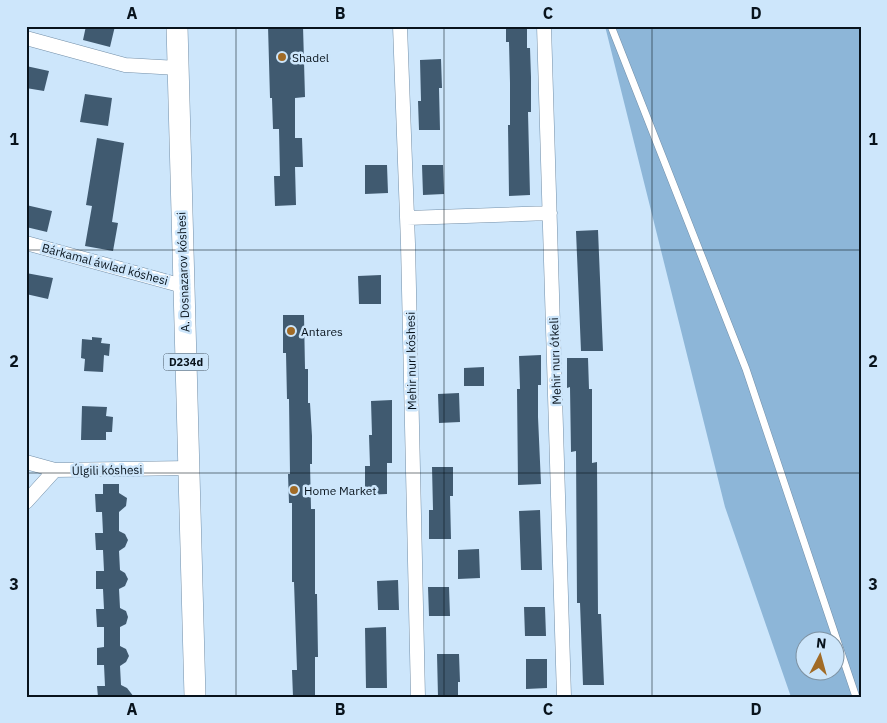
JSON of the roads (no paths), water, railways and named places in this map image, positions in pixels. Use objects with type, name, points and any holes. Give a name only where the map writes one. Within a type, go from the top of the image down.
[{"type":"main road","name":"A. Dosnazarov kóshesi","points":[[177,26],[195,697]]},
{"type":"street","name":"Mehir nurı kóshesi","points":[[400,26],[407,218],[418,697]]},
{"type":"street","name":"Mehir nurı ótkeli","points":[[544,26],[564,697]]},
{"type":"street","points":[[26,38],[125,65],[178,68]]},
{"type":"street","points":[[407,218],[550,214]]},
{"type":"street","name":"Bárkamal áwlad kóshesi","points":[[26,243],[183,286]]},
{"type":"street","name":"Úlgili kóshesi","points":[[26,462],[55,470],[189,468]]},
{"type":"street","points":[[26,502],[55,470]]},
{"type":"lane","points":[[611,26],[746,369],[856,697]]},
{"type":"place","name":"Shadel","points":[[282,57]]},
{"type":"place","name":"Antares","points":[[291,331]]},
{"type":"place","name":"Home Market","points":[[294,490]]}]
